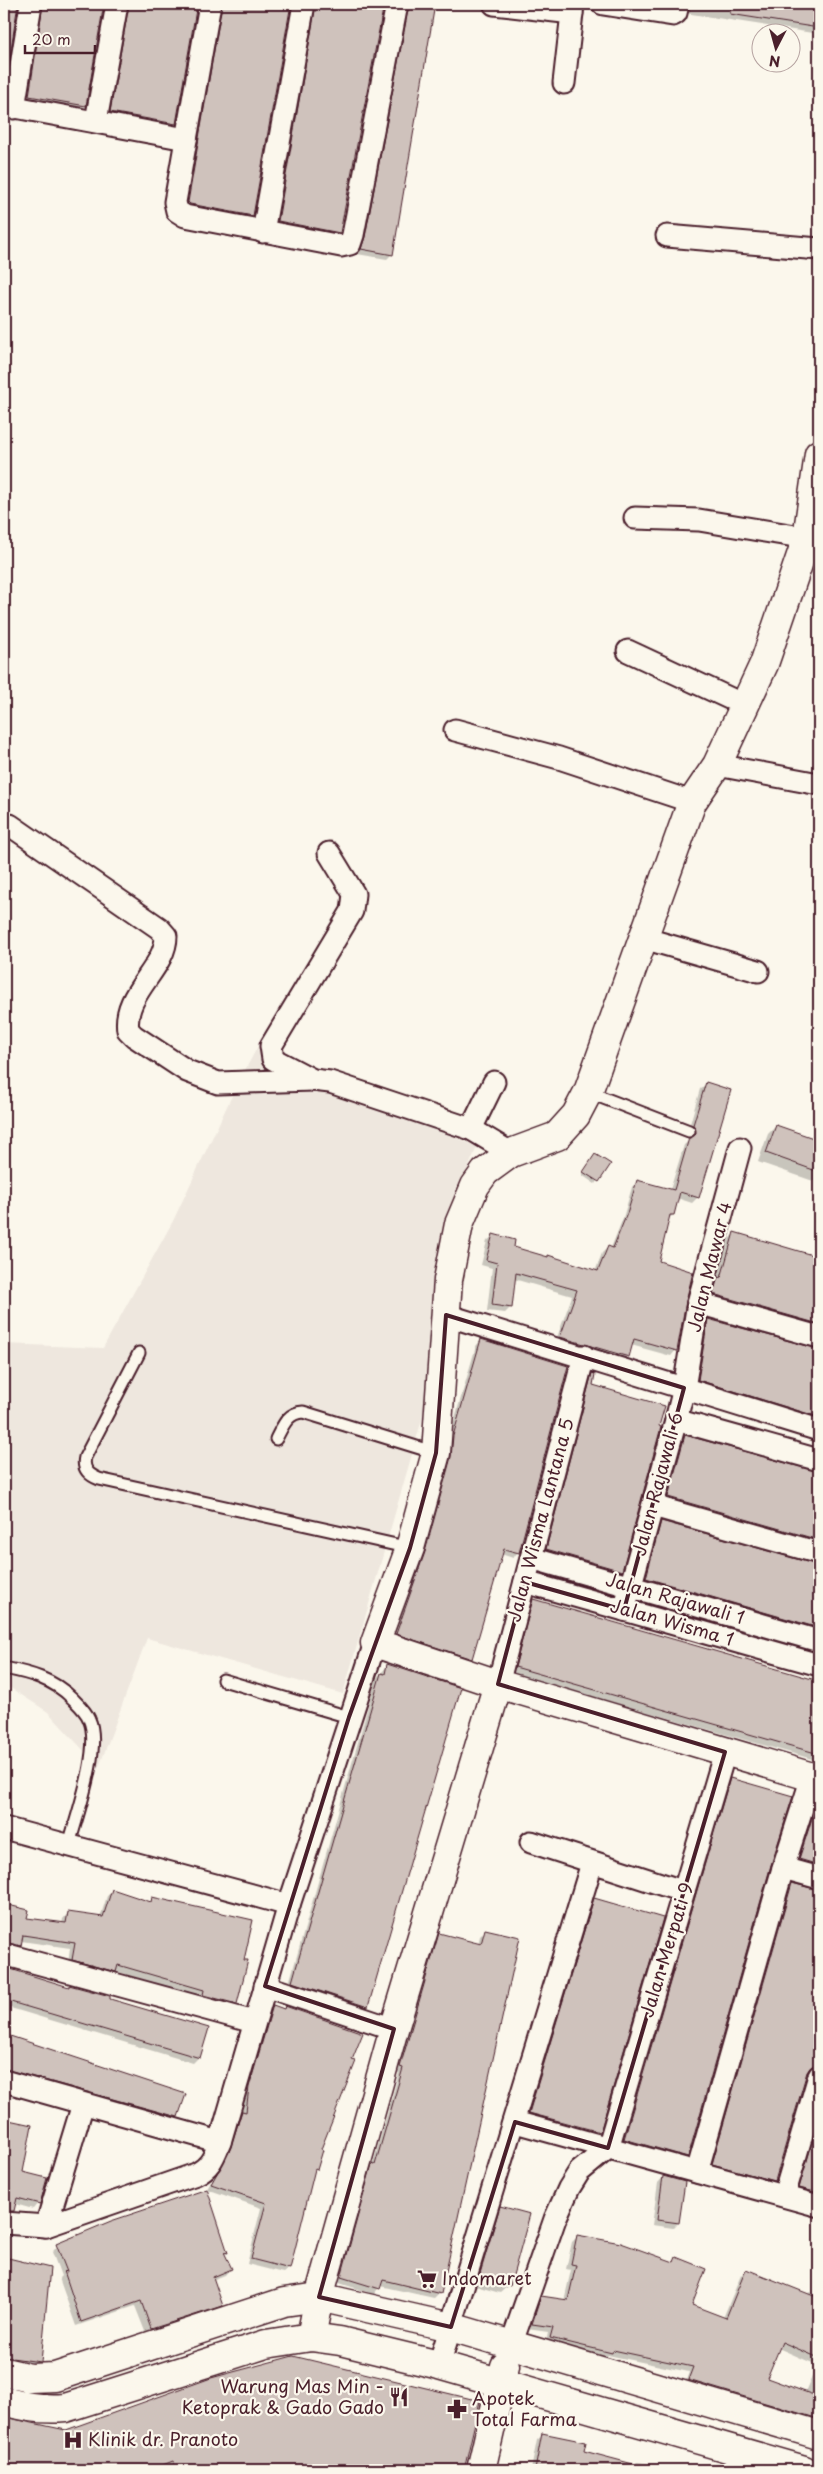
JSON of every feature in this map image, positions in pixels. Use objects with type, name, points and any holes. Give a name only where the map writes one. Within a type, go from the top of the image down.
[{"type":"street","points":[[32,4],[9,106],[186,139]]},
{"type":"street","points":[[96,121],[117,4]]},
{"type":"street","points":[[210,4],[175,202],[177,212],[185,216],[340,246],[350,244],[352,240],[397,4]]},
{"type":"street","points":[[263,232],[304,4]]},
{"type":"street","points":[[494,4],[573,8],[564,83]]},
{"type":"street","points":[[603,4],[673,15],[676,13],[678,4]]},
{"type":"street","points":[[667,236],[819,249]]},
{"type":"street","points":[[4,2223],[46,2226],[196,2174],[208,2167],[220,2142],[289,1905],[349,1717],[410,1548],[436,1453],[452,1254],[466,1206],[485,1172],[511,1152],[557,1136],[576,1115],[588,1092],[692,802],[717,765],[764,664],[807,538],[819,454]]},
{"type":"street","points":[[634,518],[699,520],[807,538]]},
{"type":"street","points":[[628,651],[746,706]]},
{"type":"street","points":[[455,730],[560,758],[692,802]]},
{"type":"street","points":[[717,765],[819,784]]},
{"type":"street","points":[[10,825],[159,928],[166,936],[164,951],[128,1012],[128,1030],[134,1036],[187,1071],[218,1083],[313,1080],[330,1082],[471,1129],[511,1152]]},
{"type":"street","points":[[313,1080],[277,1062],[273,1059],[271,1050],[281,1028],[352,911],[354,894],[328,853]]},
{"type":"street","points":[[643,938],[758,971]]},
{"type":"street","points":[[471,1129],[494,1082]]},
{"type":"street","name":"Jalan Mawar 4","points":[[684,1388],[698,1303],[740,1148]]},
{"type":"street","points":[[698,1303],[819,1337]]},
{"type":"street","points":[[446,1316],[584,1356],[819,1430]]},
{"type":"street","name":"Jalan Wisma Lantana 5","points":[[498,1684],[584,1356]]},
{"type":"street","name":"Jalan Rajawali 6","points":[[624,1610],[684,1388]]},
{"type":"street","points":[[676,1420],[819,1460]]},
{"type":"street","points":[[653,1506],[819,1553]]},
{"type":"street","name":"Jalan Rajawali 1","points":[[531,1558],[631,1585],[819,1641]]},
{"type":"street","name":"Jalan Wisma 1","points":[[525,1582],[819,1665]]},
{"type":"street","points":[[375,1643],[498,1684],[815,1778],[783,1868],[697,2172]]},
{"type":"street","points":[[311,2337],[319,2297],[394,2029],[498,1684]]},
{"type":"street","name":"Jalan Merpati 9","points":[[608,2148],[725,1752]]},
{"type":"street","points":[[4,1828],[289,1905]]},
{"type":"street","points":[[531,1842],[592,1864],[676,1889]]},
{"type":"street","points":[[439,2365],[515,2122],[592,1864]]},
{"type":"street","points":[[783,1868],[819,1878]]},
{"type":"street","points":[[4,1954],[254,2022]]},
{"type":"street","points":[[265,1986],[394,2029]]},
{"type":"street","points":[[784,2196],[819,2076]]},
{"type":"street","points":[[4,2081],[220,2142]]},
{"type":"street","points":[[46,2226],[84,2104]]},
{"type":"street","points":[[515,2122],[819,2206]]},
{"type":"street","points":[[481,2470],[500,2383],[555,2219],[569,2188],[579,2172],[608,2148]]},
{"type":"street","points":[[4,2372],[30,2378],[55,2377],[284,2302],[319,2297],[451,2327],[819,2435]]},
{"type":"street","points":[[4,2401],[31,2407],[66,2408],[266,2344],[311,2337],[340,2341],[439,2365],[804,2470]]},
{"type":"lane","points":[[588,1092],[689,1131]]},
{"type":"lane","points":[[139,1353],[85,1457],[84,1466],[89,1474],[99,1479],[410,1548]]},
{"type":"lane","points":[[276,1439],[291,1415],[303,1412],[436,1453]]},
{"type":"lane","points":[[4,1668],[52,1682],[71,1698],[89,1718],[93,1731],[92,1756],[69,1845]]},
{"type":"lane","points":[[224,1680],[349,1717]]},
{"type":"highlighted area","points":[[446,1315],[684,1388],[624,1610],[525,1582],[498,1684],[725,1752],[608,2148],[515,2122],[451,2327],[319,2297],[394,2029],[265,1986],[349,1717],[410,1548],[436,1453]]},
{"type":"shaded area","points":[[258,1046],[477,1147],[443,1227],[429,1395],[343,1694],[147,1638],[99,1767],[48,1712],[9,1687],[4,1686],[4,1344],[103,1348],[173,1221],[237,1085]]},
{"type":"building","points":[[4,4],[18,4],[5,87],[4,87]]},
{"type":"building","points":[[43,4],[104,4],[86,106],[29,96]]},
{"type":"building","points":[[129,4],[197,4],[176,124],[110,112]]},
{"type":"building","points":[[222,4],[291,4],[253,216],[190,204],[188,202]]},
{"type":"building","points":[[316,4],[384,4],[340,233],[278,221]]},
{"type":"building","points":[[409,4],[435,4],[393,255],[361,249],[365,237]]},
{"type":"building","points":[[731,4],[819,4],[819,28],[800,25],[800,22],[781,22],[730,14]]},
{"type":"building","points":[[706,1082],[731,1090],[699,1198],[680,1192],[674,1215],[670,1215],[659,1261],[693,1272],[677,1351],[634,1339],[629,1357],[560,1337],[577,1290],[516,1273],[512,1308],[492,1305],[497,1263],[486,1260],[493,1234],[515,1240],[514,1247],[548,1257],[548,1255],[598,1271],[608,1246],[613,1248],[628,1211],[637,1180],[674,1190],[689,1138],[696,1133],[693,1125]]},
{"type":"building","points":[[776,1125],[819,1140],[819,1172],[766,1153]]},
{"type":"building","points":[[595,1154],[611,1164],[599,1182],[583,1172]]},
{"type":"building","points":[[734,1232],[819,1257],[819,1324],[713,1294],[718,1277],[721,1278]]},
{"type":"building","points":[[708,1319],[819,1349],[819,1417],[698,1380]]},
{"type":"building","points":[[481,1339],[568,1366],[519,1553],[504,1549],[472,1659],[396,1634],[425,1552],[451,1457],[453,1436]]},
{"type":"building","points":[[592,1373],[595,1374],[593,1385],[665,1406],[622,1571],[546,1549]]},
{"type":"building","points":[[685,1435],[819,1472],[819,1540],[668,1497]]},
{"type":"building","points":[[661,1521],[819,1565],[819,1628],[646,1578]]},
{"type":"building","points":[[533,1599],[819,1681],[819,1754],[515,1667]]},
{"type":"building","points":[[387,1664],[461,1688],[368,2007],[292,1982],[381,1673],[385,1674]]},
{"type":"building","points":[[730,1778],[793,1796],[771,1865],[688,2157],[624,2139]]},
{"type":"building","points":[[817,1803],[819,1803],[819,1865],[799,1859]]},
{"type":"building","points":[[792,1883],[819,1890],[819,2064],[811,2067],[807,2072],[775,2181],[712,2164]]},
{"type":"building","points":[[112,1889],[151,1902],[152,1897],[253,1920],[244,1960],[248,1960],[237,2004],[203,1995],[204,1990],[118,1965],[116,1972],[72,1960],[75,1943],[23,1935],[21,1946],[4,1942],[4,1924],[8,1905],[29,1910],[27,1918],[66,1923],[68,1912],[103,1917]]},
{"type":"building","points":[[594,1898],[663,1918],[600,2132],[529,2113]]},
{"type":"building","points":[[485,1929],[520,1937],[441,2294],[383,2280],[380,2289],[341,2277],[372,2164],[375,2165],[403,2068],[400,2067],[439,1933],[481,1944]]},
{"type":"building","points":[[4,1967],[69,1987],[69,1985],[110,1996],[110,1999],[209,2028],[200,2058],[4,2000]]},
{"type":"building","points":[[273,2005],[284,2009],[285,2006],[363,2033],[352,2060],[356,2061],[321,2149],[323,2150],[317,2170],[315,2169],[290,2269],[251,2259],[266,2203],[211,2184],[229,2152],[242,2111],[246,2112],[249,2087]]},
{"type":"building","points":[[4,2034],[186,2094],[178,2117],[4,2069]]},
{"type":"building","points":[[4,2119],[32,2125],[23,2172],[47,2178],[40,2204],[17,2198],[14,2211],[4,2211]]},
{"type":"building","points":[[819,2120],[819,2193],[799,2188]]},
{"type":"building","points":[[663,2176],[685,2182],[679,2223],[657,2220]]},
{"type":"building","points":[[207,2189],[228,2253],[224,2252],[232,2269],[213,2277],[223,2306],[151,2329],[141,2301],[81,2322],[64,2271],[67,2272],[56,2244],[111,2221]]},
{"type":"building","points":[[500,2206],[530,2214],[510,2286],[479,2277]]},
{"type":"building","points":[[577,2235],[621,2243],[674,2262],[676,2257],[706,2269],[692,2305],[726,2318],[746,2269],[819,2298],[819,2358],[782,2342],[767,2378],[819,2397],[819,2419],[688,2380],[693,2367],[613,2350],[612,2353],[550,2338],[553,2327],[532,2324],[541,2296],[568,2300],[576,2265],[571,2264]]},
{"type":"building","points":[[4,2257],[50,2268],[41,2362],[4,2357]]},
{"type":"building","points":[[293,2356],[480,2401],[464,2470],[177,2470],[173,2461],[150,2470],[4,2470],[4,2417],[66,2430],[211,2378]]},
{"type":"building","points":[[542,2433],[586,2442],[584,2451],[633,2464],[632,2470],[535,2470]]},
{"type":"place","name":"Indomaret","points":[[427,2279]]},
{"type":"place","name":"Warung Mas Min - Ketoprak & Gado Gado","points":[[399,2397]]},
{"type":"place","name":"Apotek Total Farma","points":[[457,2409]]},
{"type":"place","name":"Klinik dr. Pranoto","points":[[73,2440]]}]
